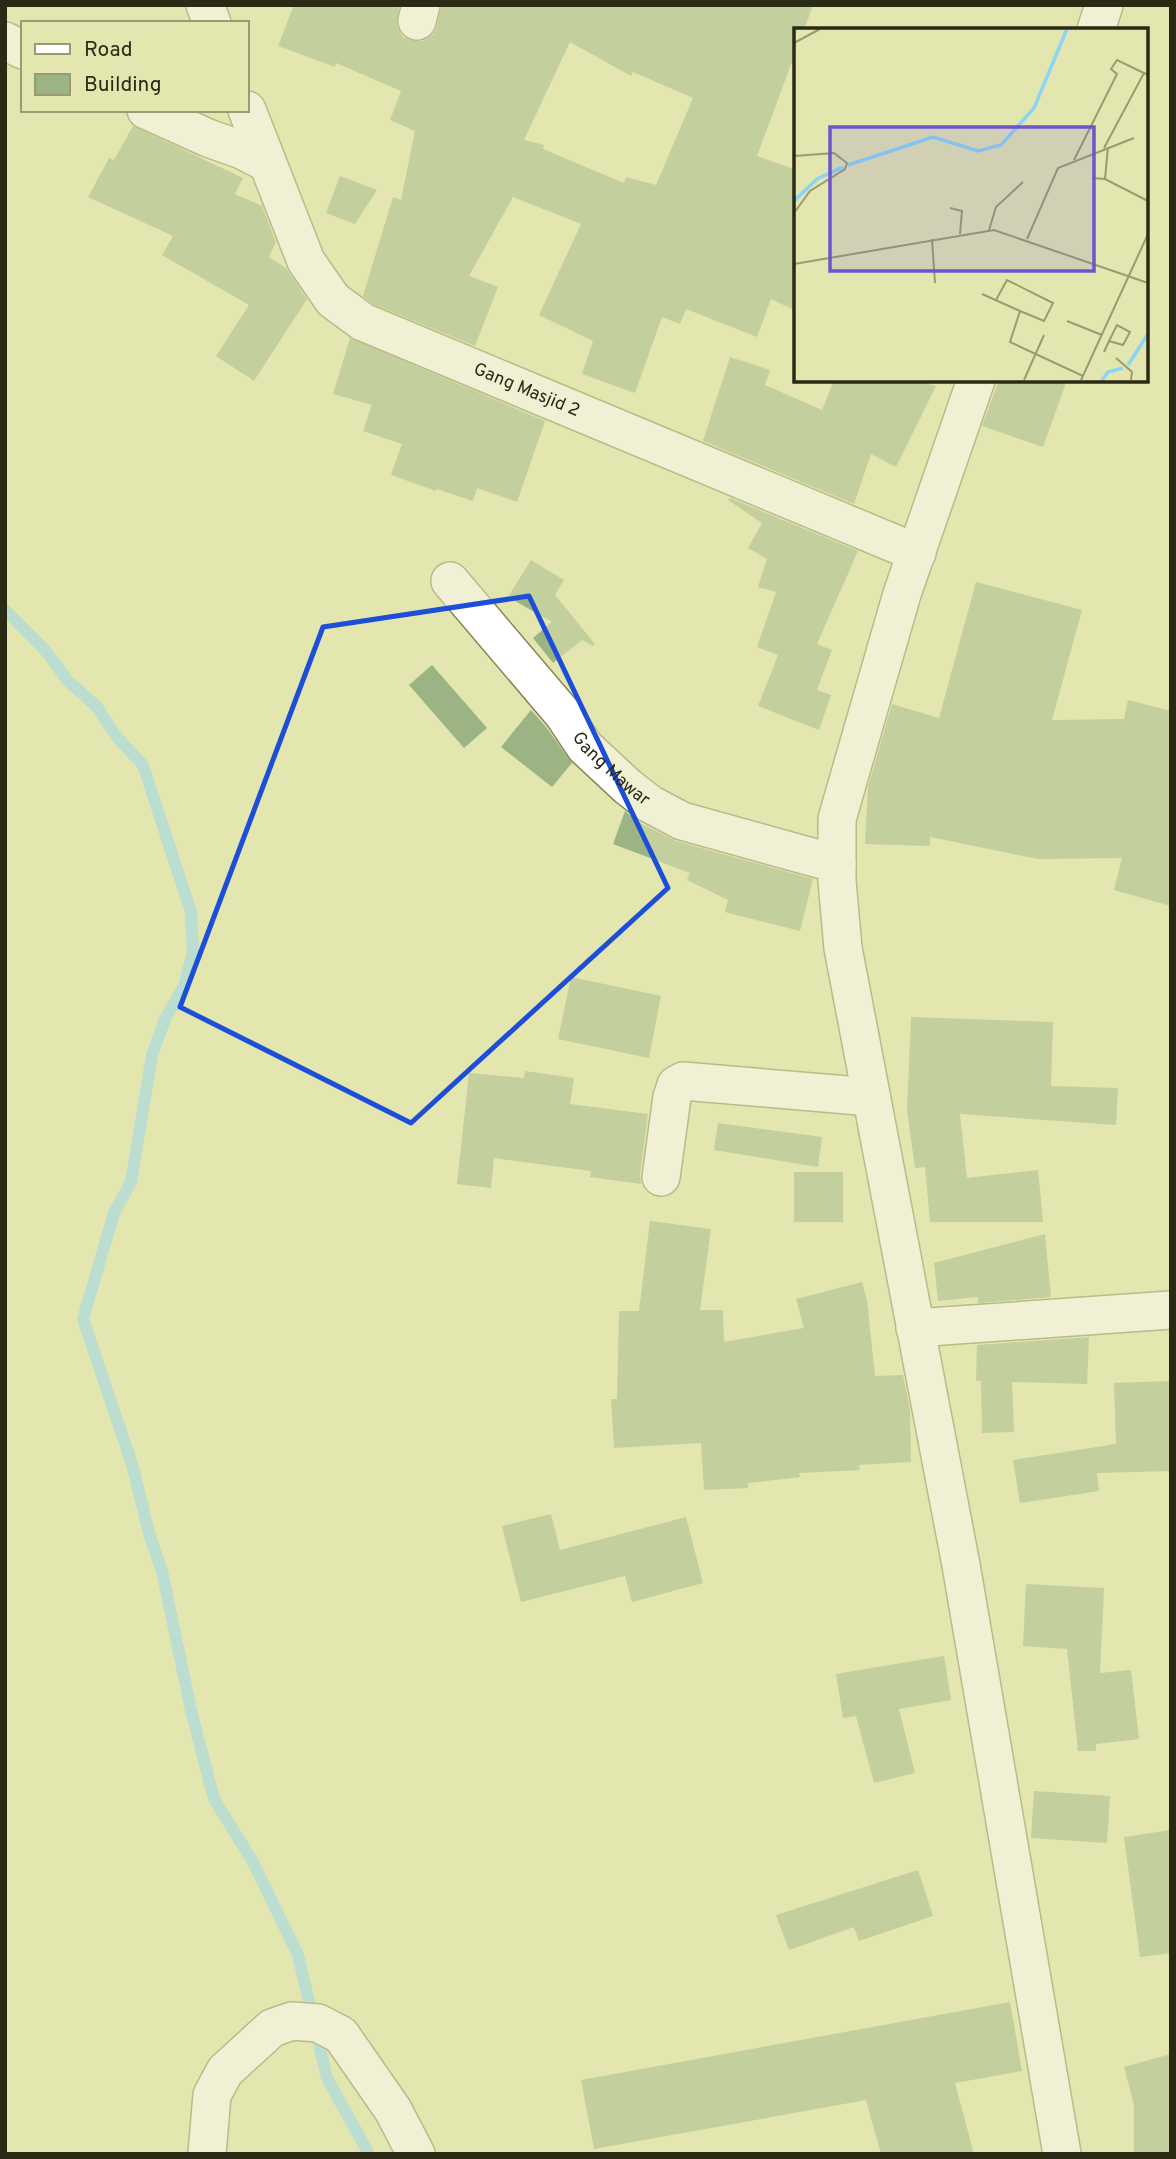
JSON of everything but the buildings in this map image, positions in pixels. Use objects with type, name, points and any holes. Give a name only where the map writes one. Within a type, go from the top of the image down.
[{"type":"street","points":[[1097,28],[1104,5]]},
{"type":"street","points":[[5,41],[21,49]]},
{"type":"street","points":[[150,112],[267,163]]},
{"type":"street","name":"Gang Masjid 2","points":[[248,112],[306,261],[332,300],[363,322],[916,553]]},
{"type":"street","points":[[975,382],[902,594],[837,819],[837,864],[843,948],[961,1565],[1062,2154]]},
{"type":"street","name":"Gang Mawar","points":[[450,581],[563,715],[585,747],[650,804],[682,821],[837,864]]},
{"type":"street","points":[[661,1177],[672,1097],[676,1085],[683,1082],[871,1097]]},
{"type":"street","points":[[915,1328],[1171,1310]]},
{"type":"street","points":[[207,2154],[212,2095],[225,2071],[272,2028],[292,2021],[318,2023],[341,2035],[393,2110],[416,2154]]},
{"type":"highlighted area","points":[[529,596],[668,888],[411,1123],[180,1007],[323,627]]},
{"type":"waterway","points":[[5,610],[45,650],[68,681],[97,707],[116,736],[143,765],[191,912],[193,952],[184,986],[165,1019],[152,1055],[131,1182],[114,1213],[83,1319],[132,1464],[150,1537],[162,1571],[191,1710],[214,1799],[253,1862],[298,1955],[327,2078],[369,2154]]}]
